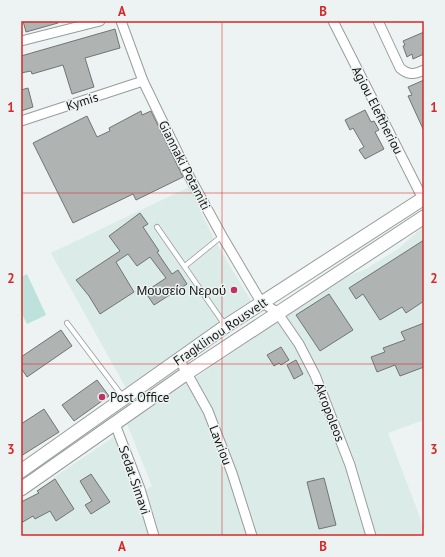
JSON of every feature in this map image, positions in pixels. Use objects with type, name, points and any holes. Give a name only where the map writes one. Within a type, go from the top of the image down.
[{"type":"main road","name":"Fragklinou Rousvelt","points":[[21,471],[226,326],[423,199]]},
{"type":"main road","name":"Fragklinou Rousvelt","points":[[21,489],[277,312],[424,217]]},
{"type":"street","points":[[21,41],[100,21]]},
{"type":"street","name":"Giannaki Potamiti","points":[[121,21],[143,81],[189,176],[222,236],[262,302]]},
{"type":"street","name":"Agiou Eleftheriou","points":[[333,21],[423,199]]},
{"type":"street","points":[[378,21],[400,68],[406,74],[415,74],[424,70]]},
{"type":"street","name":"Kymis","points":[[21,121],[143,81]]},
{"type":"street","name":"Akropoleos","points":[[262,302],[277,312],[299,344],[315,376],[350,465],[371,536]]},
{"type":"street","name":"Lavriou","points":[[179,359],[208,411],[232,472],[252,536]]},
{"type":"street","name":"Sedat Simavi","points":[[115,424],[140,489],[154,536]]},
{"type":"lane","points":[[157,227],[226,326]]},
{"type":"lane","points":[[185,266],[222,236]]},
{"type":"lane","points":[[67,323],[124,398]]},
{"type":"shaded area","points":[[189,187],[215,241],[251,301],[126,388],[51,253]]},
{"type":"shaded area","points":[[424,226],[424,420],[388,433],[424,528],[424,536],[21,536],[21,505],[56,476],[115,436],[137,495],[152,486],[127,424],[343,278],[366,269],[398,249]]},
{"type":"green space","points":[[27,274],[46,315],[27,324],[21,312],[21,277]]},
{"type":"building","points":[[23,21],[58,21],[58,23],[26,32]]},
{"type":"building","points":[[115,29],[120,48],[85,58],[94,87],[72,94],[63,65],[32,74],[31,71],[21,73],[21,56]]},
{"type":"building","points":[[424,32],[424,54],[413,59],[412,54],[407,57],[403,46],[405,45],[403,41]]},
{"type":"building","points":[[424,80],[424,131],[408,96],[412,95],[408,87]]},
{"type":"building","points":[[28,88],[33,107],[21,111],[21,90]]},
{"type":"building","points":[[365,110],[371,122],[374,121],[379,130],[375,132],[384,149],[365,159],[359,150],[364,147],[353,128],[350,130],[345,120]]},
{"type":"building","points":[[141,111],[142,115],[151,111],[183,177],[136,200],[133,194],[73,223],[33,143],[87,116],[97,137],[110,131],[109,128]]},
{"type":"building","points":[[140,213],[148,224],[143,227],[159,251],[157,252],[172,274],[178,270],[187,284],[154,305],[145,292],[166,278],[150,257],[137,266],[128,254],[116,262],[134,292],[100,314],[89,296],[76,280],[120,251],[109,236]]},
{"type":"building","points":[[424,240],[424,301],[406,313],[402,307],[380,320],[363,294],[356,299],[349,288]]},
{"type":"building","points":[[329,294],[353,330],[320,351],[296,315]]},
{"type":"building","points":[[424,323],[424,367],[400,376],[395,365],[377,372],[371,357],[385,352],[383,348],[405,340],[401,332]]},
{"type":"building","points":[[61,330],[72,346],[27,377],[21,368],[21,357]]},
{"type":"building","points":[[281,347],[289,360],[281,365],[279,363],[274,366],[267,355]]},
{"type":"building","points":[[296,360],[303,374],[294,379],[287,365]]},
{"type":"building","points":[[97,380],[109,396],[74,421],[62,405]]},
{"type":"building","points":[[44,409],[59,432],[21,456],[21,424]]},
{"type":"building","points":[[91,474],[110,502],[91,514],[85,505],[92,501],[80,481]]},
{"type":"building","points":[[324,478],[336,525],[319,529],[307,482]]},
{"type":"building","points":[[55,479],[74,509],[56,521],[50,511],[35,519],[33,516],[21,523],[21,502],[39,493],[37,491]]},
{"type":"place","name":"Μουσείο Νερού","points":[[234,290]]},
{"type":"place","name":"Post Office","points":[[102,397]]}]
